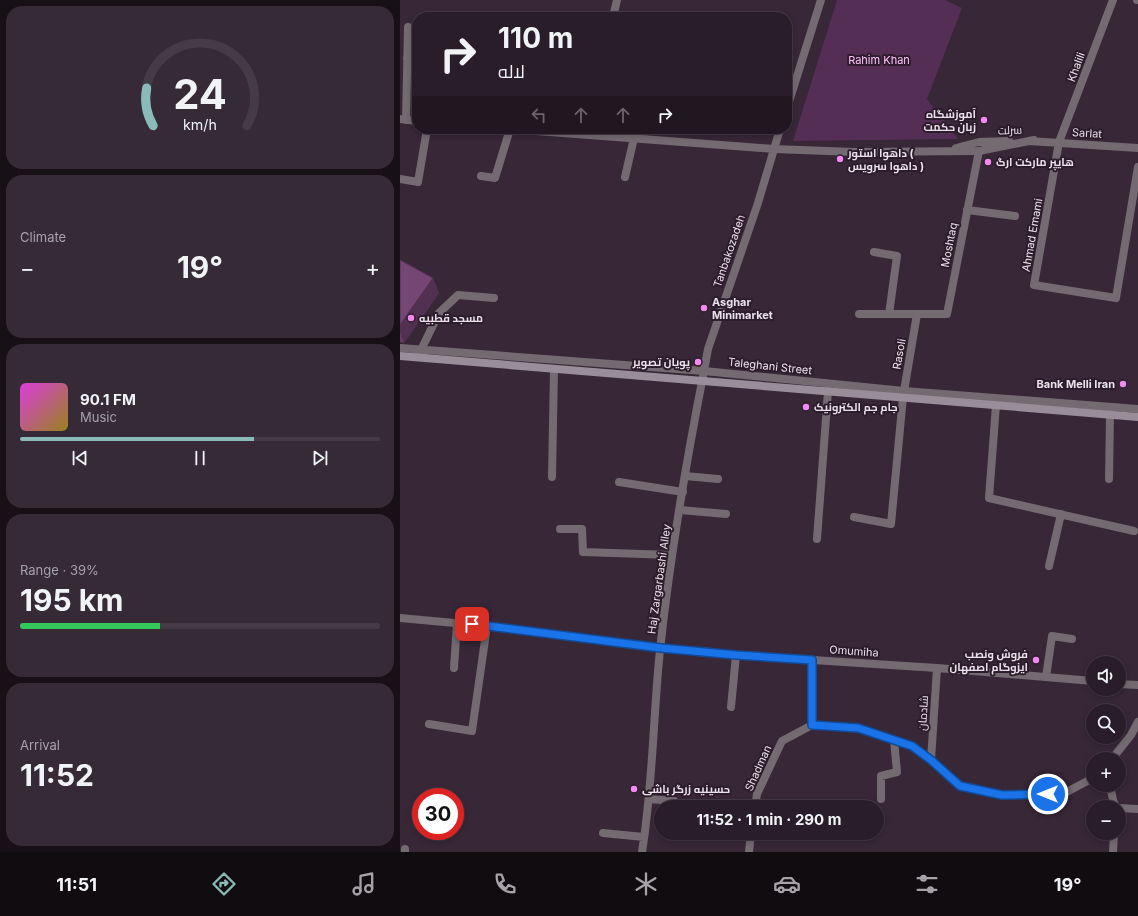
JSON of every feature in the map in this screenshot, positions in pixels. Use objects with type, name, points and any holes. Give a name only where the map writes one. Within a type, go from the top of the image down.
[{"type":"main road","name":"Taleghani Street","points":[[400,356],[828,391],[904,394],[996,405],[1138,417]]},
{"type":"street","points":[[614,12],[617,0]]},
{"type":"street","points":[[792,92],[821,0]]},
{"type":"street","name":"Khalili","points":[[1060,142],[1113,0]]},
{"type":"street","points":[[403,119],[408,27]]},
{"type":"street","points":[[407,58],[412,59]]},
{"type":"street","points":[[400,179],[418,182],[426,134]]},
{"type":"street","points":[[481,176],[495,178],[508,134]]},
{"type":"street","name":"سرلت","points":[[604,134],[634,138],[774,149],[854,152],[979,151],[1034,140]]},
{"type":"street","name":"Tanbakozadeh","points":[[702,381],[708,349],[758,202],[778,134]]},
{"type":"street","points":[[625,177],[634,138]]},
{"type":"street","name":"Sarlat","points":[[1034,140],[1138,148]]},
{"type":"street","name":"سرلت","points":[[941,151],[979,142],[1034,140]]},
{"type":"street","name":"Moshtaq","points":[[917,314],[947,314],[979,151],[979,142]]},
{"type":"street","name":"Ahmad Emami","points":[[1060,142],[1034,285],[1116,298],[1138,166]]},
{"type":"street","points":[[967,210],[1015,216]]},
{"type":"street","points":[[874,252],[897,256],[889,314]]},
{"type":"street","points":[[416,358],[439,313],[458,296],[494,298]]},
{"type":"street","points":[[859,314],[917,314]]},
{"type":"street","name":"Rasoli","points":[[854,517],[892,524],[904,394],[917,314]]},
{"type":"street","name":"Taleghani Street","points":[[400,348],[704,371],[904,394],[1138,409]]},
{"type":"street","points":[[552,477],[554,369]]},
{"type":"street","name":"Haj Zargarbashi Alley","points":[[642,852],[649,799],[656,693],[672,555],[702,381]]},
{"type":"street","points":[[817,539],[828,391]]},
{"type":"street","points":[[996,405],[989,498],[1134,531]]},
{"type":"street","points":[[1109,479],[1110,414]]},
{"type":"street","points":[[686,476],[718,479]]},
{"type":"street","points":[[619,482],[683,492]]},
{"type":"street","points":[[680,510],[726,514]]},
{"type":"street","points":[[1049,566],[1061,514]]},
{"type":"street","points":[[560,529],[582,529],[583,552],[672,555]]},
{"type":"street","name":"Omumiha","points":[[400,618],[487,626],[661,648],[736,655],[937,668],[1086,680]]},
{"type":"street","points":[[454,668],[457,623]]},
{"type":"street","points":[[428,724],[472,731],[487,626]]},
{"type":"street","points":[[1046,677],[1052,636],[1072,639]]},
{"type":"street","points":[[731,707],[736,655]]},
{"type":"street","points":[[812,660],[812,725],[858,728],[912,746],[931,760],[960,786],[1002,795],[1063,794],[1086,782]]},
{"type":"street","name":"شادمان","points":[[931,760],[937,668]]},
{"type":"street","points":[[1126,684],[1138,685]]},
{"type":"street","points":[[1118,752],[1131,735],[1138,722]]},
{"type":"street","name":"Shadman","points":[[756,800],[757,794],[782,741],[812,725]]},
{"type":"street","points":[[881,799],[881,776],[897,772],[894,740]]},
{"type":"street","points":[[649,799],[662,800]]},
{"type":"street","points":[[1126,808],[1138,809]]},
{"type":"street","points":[[603,833],[644,837]]},
{"type":"street","points":[[748,852],[750,840]]},
{"type":"street","points":[[1112,852],[1113,840]]},
{"type":"green space","name":"Rahim Khan","points":[[837,0],[945,0],[962,8],[927,99],[958,139],[793,141]]},
{"type":"building","points":[[400,260],[433,278],[400,325]]},
{"type":"place","name":"آموزشگاه زبان حکمت","points":[[984,120]]},
{"type":"place","name":"داهوا استور ( داهوا سرویس )","points":[[840,159]]},
{"type":"place","name":"هایپر مارکت ارگ","points":[[988,162]]},
{"type":"place","name":"Asghar Minimarket","points":[[704,308]]},
{"type":"place","name":"مسجد قطبیه","points":[[411,318]]},
{"type":"place","name":"پویان تصویر","points":[[698,362]]},
{"type":"place","name":"Bank Melli Iran","points":[[1123,384]]},
{"type":"place","name":"جام جم الکترونیک","points":[[806,407]]},
{"type":"place","name":"فروش ونصب ایزوگام اصفهان","points":[[1036,660]]},
{"type":"place","name":"حسینیه زرگر باشی","points":[[634,789]]},
{"type":"route","points":[[472,624],[661,648],[812,660],[812,725],[858,728],[912,746],[931,760],[960,786],[1002,795],[1048,794]]}]
